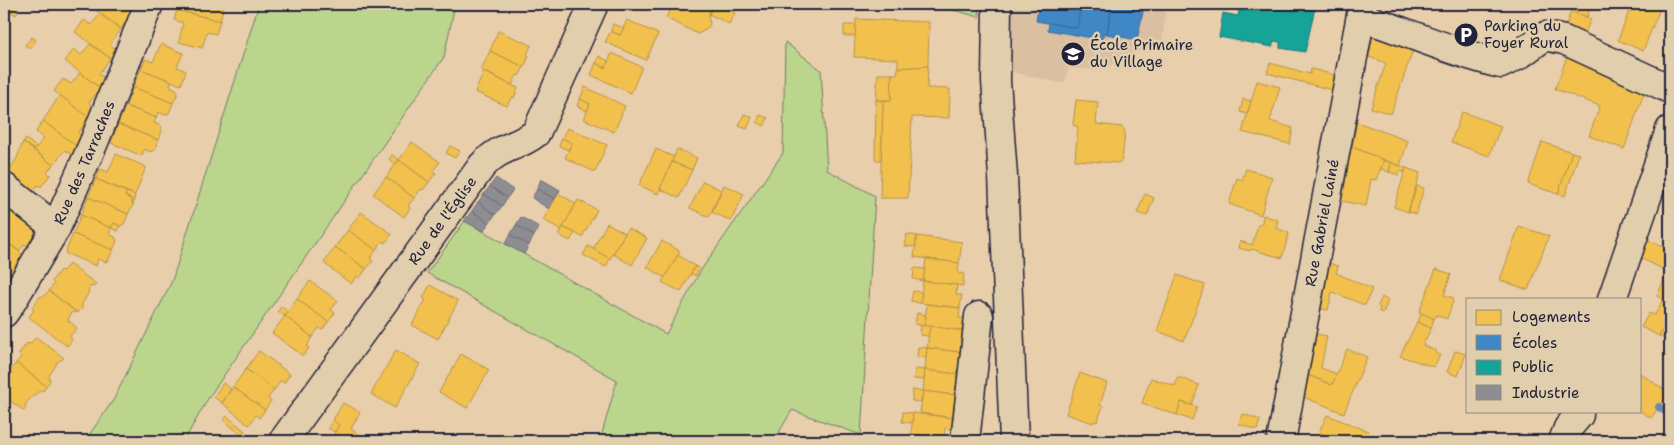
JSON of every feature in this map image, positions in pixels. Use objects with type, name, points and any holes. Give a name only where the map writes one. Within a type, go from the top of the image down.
[{"type":"street","name":"Rue des Tarraches","points":[[4,313],[56,228],[94,142],[149,4]]},
{"type":"street","name":"Rue de l'Église","points":[[283,441],[482,166],[498,151],[530,138],[536,132],[594,4]]},
{"type":"street","points":[[997,4],[996,81],[1014,441]]},
{"type":"street","points":[[1362,10],[1395,28],[1474,58],[1501,64],[1519,55],[1545,36],[1564,40],[1670,89]]},
{"type":"street","name":"Rue Gabriel Lainé","points":[[1281,441],[1362,10]]},
{"type":"street","points":[[1612,298],[1670,130]]},
{"type":"street","points":[[4,187],[56,228]]},
{"type":"street","points":[[965,441],[979,316]]},
{"type":"street","points":[[1563,441],[1568,428],[1579,413]]},
{"type":"street","points":[[1579,413],[1585,441]]},
{"type":"shaded area","name":"École Primaire du Village","points":[[1012,4],[1167,4],[1162,41],[1101,70],[1068,68],[1066,80],[1062,83],[1011,72]]},
{"type":"green space","points":[[259,4],[455,4],[444,57],[209,397],[184,441],[85,441],[114,399],[172,281]]},
{"type":"green space","points":[[931,4],[980,4],[979,17]]},
{"type":"green space","points":[[785,42],[821,70],[827,170],[875,196],[861,435],[792,410],[774,441],[600,441],[617,380],[427,273],[465,221],[666,334],[701,270],[783,153]]},
{"type":"building: Logements","points":[[139,4],[129,24],[126,22],[121,29],[93,8],[95,5]]},
{"type":"building: Logements","points":[[179,4],[224,5],[220,21],[177,10]]},
{"type":"building: Logements","points":[[617,4],[629,4],[626,11],[616,6]]},
{"type":"building: Logements","points":[[673,4],[714,4],[708,16],[710,24],[707,29],[698,34],[666,18]]},
{"type":"building: Logements","points":[[714,4],[735,13],[729,24],[709,14]]},
{"type":"building: Logements","points":[[1573,4],[1590,9],[1587,17],[1571,11]]},
{"type":"building: Logements","points":[[1632,4],[1656,4],[1661,6],[1643,51],[1618,40]]},
{"type":"building: Logements","points":[[10,6],[18,12],[16,15],[8,10]]},
{"type":"building: Logements","points":[[177,10],[220,21],[216,34],[207,32],[202,48],[179,42],[183,23],[174,20]]},
{"type":"building: Logements","points":[[1571,11],[1591,19],[1583,37],[1565,28]]},
{"type":"building: Logements","points":[[100,14],[121,29],[110,44],[116,50],[110,58],[75,32],[84,20],[91,25]]},
{"type":"building: Logements","points":[[856,19],[929,22],[928,66],[898,68],[898,59],[854,57]]},
{"type":"building: Logements","points":[[627,20],[658,34],[646,60],[605,42],[611,31],[620,35]]},
{"type":"building: Logements","points":[[613,24],[624,28],[620,35],[611,31]]},
{"type":"building: Logements","points":[[844,25],[856,25],[855,36],[844,36]]},
{"type":"building: Logements","points":[[1374,30],[1415,44],[1391,114],[1371,108],[1386,63],[1369,57]]},
{"type":"building: Logements","points":[[498,31],[531,45],[524,67],[490,51]]},
{"type":"building: Logements","points":[[32,37],[36,40],[30,49],[25,45]]},
{"type":"building: Logements","points":[[90,44],[110,58],[99,74],[106,80],[100,88],[65,61],[74,49],[81,55]]},
{"type":"building: Logements","points":[[161,44],[183,53],[177,67],[186,71],[181,85],[141,69],[145,59],[153,62]]},
{"type":"building: Logements","points":[[490,51],[524,67],[512,85],[481,70]]},
{"type":"building: Logements","points":[[612,53],[642,67],[631,93],[591,75],[596,63],[605,68]]},
{"type":"building: Logements","points":[[599,56],[608,61],[605,68],[596,63]]},
{"type":"building: Logements","points":[[1567,57],[1646,87],[1624,149],[1589,136],[1600,106],[1555,89]]},
{"type":"building: Logements","points":[[1270,63],[1310,74],[1311,69],[1339,76],[1336,91],[1267,73]]},
{"type":"building: Logements","points":[[928,66],[927,88],[950,89],[949,118],[912,117],[908,198],[880,198],[883,101],[891,100],[892,74],[897,74],[898,68]]},
{"type":"building: Logements","points":[[141,69],[171,81],[170,86],[176,89],[178,93],[173,103],[133,87]]},
{"type":"building: Logements","points":[[484,72],[518,88],[514,98],[512,97],[507,106],[475,92]]},
{"type":"building: Logements","points":[[80,73],[100,88],[89,103],[96,109],[89,118],[54,91],[63,79],[71,84]]},
{"type":"building: Logements","points":[[878,74],[892,74],[891,100],[876,100]]},
{"type":"building: Logements","points":[[1257,81],[1280,87],[1270,121],[1293,128],[1290,144],[1242,132]]},
{"type":"building: Logements","points":[[133,87],[173,103],[169,113],[165,115],[158,112],[156,118],[126,106]]},
{"type":"building: Logements","points":[[585,87],[625,106],[614,132],[584,119],[590,104],[580,99]]},
{"type":"building: Logements","points":[[60,95],[89,118],[78,133],[85,139],[78,147],[43,121]]},
{"type":"building: Logements","points":[[580,99],[590,104],[587,111],[577,106]]},
{"type":"building: Logements","points":[[1243,99],[1251,101],[1247,114],[1240,112]]},
{"type":"building: Logements","points":[[876,100],[883,101],[881,160],[875,160]]},
{"type":"building: Logements","points":[[1076,100],[1098,102],[1096,124],[1122,127],[1125,131],[1122,160],[1118,163],[1075,160],[1078,127],[1073,125]]},
{"type":"building: Logements","points":[[126,106],[156,118],[154,123],[160,125],[162,131],[158,140],[118,124]]},
{"type":"building: Logements","points":[[1462,112],[1501,126],[1489,156],[1451,142]]},
{"type":"building: Logements","points":[[744,114],[752,117],[747,129],[739,126]]},
{"type":"building: Logements","points":[[760,115],[768,118],[764,126],[757,122]]},
{"type":"building: Logements","points":[[43,121],[78,147],[72,155],[65,150],[53,165],[34,150],[44,138],[36,132]]},
{"type":"building: Logements","points":[[1357,122],[1408,141],[1400,166],[1352,147]]},
{"type":"building: Logements","points":[[118,124],[158,140],[155,150],[150,152],[144,149],[142,156],[111,143]]},
{"type":"building: Logements","points":[[567,128],[607,145],[595,172],[565,158],[572,143],[562,138]]},
{"type":"building: Logements","points":[[562,138],[572,143],[568,150],[559,146]]},
{"type":"building: Logements","points":[[26,139],[36,147],[34,150],[23,142]]},
{"type":"building: Logements","points":[[23,142],[53,165],[47,172],[50,175],[41,187],[38,185],[33,191],[6,171],[8,168],[10,169],[17,158]]},
{"type":"building: Logements","points":[[412,142],[440,162],[433,171],[436,173],[429,182],[399,160]]},
{"type":"building: Logements","points":[[1542,142],[1572,152],[1558,194],[1528,184]]},
{"type":"building: Logements","points":[[450,146],[460,151],[455,158],[446,153]]},
{"type":"building: Logements","points":[[1352,147],[1384,160],[1376,180],[1371,179],[1366,206],[1342,201],[1348,166],[1346,166],[1350,148]]},
{"type":"building: Logements","points":[[656,149],[674,157],[658,194],[639,185]]},
{"type":"building: Logements","points":[[677,149],[697,158],[692,170],[672,162]]},
{"type":"building: Logements","points":[[1572,152],[1579,154],[1565,196],[1558,194]]},
{"type":"building: Logements","points":[[116,154],[146,167],[135,195],[96,179],[100,169],[108,172]]},
{"type":"building: Logements","points":[[392,155],[399,160],[395,165],[389,159]]},
{"type":"building: Logements","points":[[399,160],[429,182],[414,198],[386,177]]},
{"type":"building: Logements","points":[[1384,160],[1391,163],[1389,172],[1381,169]]},
{"type":"building: Logements","points":[[672,162],[692,170],[679,198],[660,189]]},
{"type":"building: Logements","points":[[1391,163],[1406,168],[1405,172],[1400,171],[1399,175],[1389,172]]},
{"type":"building: Logements","points":[[1406,168],[1420,173],[1408,212],[1394,207]]},
{"type":"building: Logements","points":[[1246,169],[1272,177],[1261,215],[1229,204],[1237,178],[1242,180]]},
{"type":"building: Logements","points":[[386,177],[414,198],[408,206],[410,208],[404,217],[373,194]]},
{"type":"building: Logements","points":[[96,179],[126,192],[125,196],[131,199],[133,205],[128,214],[88,197]]},
{"type":"building: Logements","points":[[703,181],[721,190],[709,217],[690,208]]},
{"type":"building: Logements","points":[[724,185],[744,194],[731,221],[712,212]]},
{"type":"building: Logements","points":[[1417,186],[1424,188],[1416,214],[1408,212]]},
{"type":"building: Logements","points":[[126,192],[135,195],[133,205],[131,199],[125,196]]},
{"type":"building: Logements","points":[[558,193],[576,204],[562,230],[543,220]]},
{"type":"building: Logements","points":[[1145,194],[1154,198],[1147,216],[1137,213]]},
{"type":"building: Logements","points":[[88,197],[128,214],[124,224],[120,226],[114,223],[111,228],[81,215]]},
{"type":"building: Logements","points":[[578,200],[597,210],[582,237],[563,227]]},
{"type":"building: Logements","points":[[12,209],[39,225],[34,233],[36,234],[27,246],[25,244],[19,251],[4,240],[4,219]]},
{"type":"building: Logements","points":[[361,212],[392,234],[385,243],[382,241],[376,250],[348,230]]},
{"type":"building: Logements","points":[[81,215],[111,228],[109,234],[115,237],[117,241],[113,250],[73,234]]},
{"type":"building: Logements","points":[[1263,215],[1278,220],[1276,228],[1289,233],[1282,258],[1251,249],[1250,251],[1239,248],[1240,241],[1252,245],[1258,225],[1262,223]]},
{"type":"building: Logements","points":[[114,223],[120,226],[118,231],[111,228]]},
{"type":"building: Logements","points":[[607,223],[625,233],[610,259],[593,249]]},
{"type":"building: Logements","points":[[1519,226],[1549,236],[1528,290],[1500,280]]},
{"type":"building: Logements","points":[[563,227],[575,233],[570,241],[559,235]]},
{"type":"building: Logements","points":[[628,228],[647,238],[632,265],[613,254]]},
{"type":"building: Logements","points":[[348,230],[376,250],[370,259],[373,261],[366,269],[335,247]]},
{"type":"building: Logements","points":[[73,234],[113,250],[109,259],[106,262],[98,259],[96,266],[65,253]]},
{"type":"building: Logements","points":[[907,234],[917,236],[915,247],[905,246]]},
{"type":"building: Logements","points":[[917,236],[962,242],[959,263],[914,257]]},
{"type":"building: Logements","points":[[1645,238],[1670,251],[1670,260],[1665,270],[1638,257]]},
{"type":"building: Logements","points":[[4,240],[25,256],[13,277],[10,275],[4,282]]},
{"type":"building: Logements","points":[[662,241],[680,251],[665,278],[647,267]]},
{"type":"building: Logements","points":[[588,246],[610,259],[606,267],[583,255]]},
{"type":"building: Logements","points":[[335,247],[366,269],[360,278],[357,276],[351,284],[324,263]]},
{"type":"building: Logements","points":[[678,255],[695,266],[681,292],[662,282]]},
{"type":"building: Logements","points":[[926,259],[959,263],[958,273],[964,274],[963,286],[923,281]]},
{"type":"building: Logements","points":[[1329,263],[1338,266],[1336,273],[1372,289],[1365,305],[1332,292],[1328,310],[1321,309]]},
{"type":"building: Logements","points":[[69,264],[96,284],[88,290],[89,292],[82,304],[82,309],[78,313],[49,291],[54,284],[52,281],[60,270],[63,271]]},
{"type":"building: Logements","points":[[695,266],[699,268],[696,276],[691,274]]},
{"type":"building: Logements","points":[[914,268],[925,269],[923,281],[913,279]]},
{"type":"building: Logements","points":[[1436,269],[1451,274],[1444,295],[1454,298],[1447,319],[1437,315],[1434,319],[1419,312]]},
{"type":"building: Logements","points":[[1668,271],[1670,273],[1670,328],[1665,326],[1659,336],[1642,328],[1649,313],[1655,315],[1663,299],[1657,296]]},
{"type":"building: Logements","points":[[1177,275],[1205,285],[1184,341],[1157,331]]},
{"type":"building: Logements","points":[[310,281],[338,301],[331,310],[335,313],[328,322],[297,299]]},
{"type":"building: Logements","points":[[923,281],[957,285],[956,295],[962,295],[960,308],[920,303]]},
{"type":"building: Logements","points":[[430,285],[458,301],[438,339],[412,325],[426,300],[423,298]]},
{"type":"building: Logements","points":[[49,291],[76,312],[71,313],[68,320],[77,328],[70,336],[72,340],[67,346],[29,317],[34,310],[32,308],[40,296],[43,297]]},
{"type":"building: Logements","points":[[913,291],[922,292],[920,303],[911,301]]},
{"type":"building: Logements","points":[[1382,297],[1388,301],[1383,313],[1379,312],[1380,308],[1378,306]]},
{"type":"building: Logements","points":[[297,299],[328,322],[322,330],[319,328],[312,337],[285,316]]},
{"type":"building: Logements","points":[[927,304],[960,308],[959,318],[965,318],[964,331],[924,326]]},
{"type":"building: Logements","points":[[281,306],[288,312],[285,316],[278,312]]},
{"type":"building: Logements","points":[[917,313],[926,315],[924,326],[915,324]]},
{"type":"building: Logements","points":[[1422,313],[1434,319],[1431,328],[1417,322]]},
{"type":"building: Logements","points":[[285,316],[312,337],[307,346],[309,348],[303,356],[272,333]]},
{"type":"building: Logements","points":[[1417,322],[1431,328],[1423,345],[1440,355],[1434,367],[1400,356]]},
{"type":"building: Logements","points":[[921,325],[930,326],[929,336],[920,335]]},
{"type":"building: Logements","points":[[930,326],[964,331],[969,343],[962,342],[961,352],[927,348]]},
{"type":"building: Logements","points":[[1665,326],[1670,328],[1670,341],[1659,336]]},
{"type":"building: Logements","points":[[1316,334],[1327,336],[1321,368],[1337,374],[1332,385],[1308,375]]},
{"type":"building: Logements","points":[[36,337],[64,358],[56,363],[49,376],[50,381],[46,386],[16,363],[21,357],[19,354],[27,343],[30,344]]},
{"type":"building: Logements","points":[[918,347],[927,348],[926,358],[917,357]]},
{"type":"building: Logements","points":[[927,348],[967,353],[965,365],[959,365],[958,374],[925,370]]},
{"type":"building: Logements","points":[[1347,349],[1367,357],[1344,413],[1303,397],[1308,375],[1332,385]]},
{"type":"building: Logements","points":[[396,350],[420,364],[395,408],[371,394]]},
{"type":"building: Logements","points":[[259,351],[290,374],[284,383],[281,380],[274,390],[246,369]]},
{"type":"building: Logements","points":[[1455,351],[1466,354],[1458,376],[1447,372]]},
{"type":"building: Logements","points":[[461,354],[489,370],[467,408],[439,392]]},
{"type":"building: Logements","points":[[16,363],[46,386],[44,390],[38,392],[28,401],[24,411],[4,396],[4,375]]},
{"type":"building: Logements","points":[[246,369],[274,390],[268,398],[271,401],[265,410],[233,387]]},
{"type":"building: Logements","points":[[915,369],[925,370],[924,380],[914,379]]},
{"type":"building: Logements","points":[[925,370],[964,375],[963,387],[956,386],[955,395],[923,391]]},
{"type":"building: Logements","points":[[1080,373],[1107,383],[1100,405],[1103,406],[1097,422],[1094,421],[1093,423],[1066,414]]},
{"type":"building: Logements","points":[[1642,374],[1669,393],[1651,418],[1642,412]]},
{"type":"building: Logements","points":[[1178,377],[1199,385],[1192,405],[1181,402],[1177,415],[1142,403],[1151,378],[1175,386]]},
{"type":"building: Logements","points":[[223,383],[231,389],[222,403],[214,397]]},
{"type":"building: Logements","points":[[233,387],[265,410],[259,418],[256,415],[249,425],[222,403]]},
{"type":"building: Logements","points":[[912,390],[923,391],[921,402],[912,401]]},
{"type":"building: Logements","points":[[923,391],[962,396],[960,408],[954,408],[953,418],[920,413]]},
{"type":"building: Logements","points":[[1181,402],[1197,407],[1192,420],[1177,415]]},
{"type":"building: Logements","points":[[343,403],[360,412],[351,429],[364,438],[362,441],[330,441],[339,425],[333,420]]},
{"type":"building: Logements","points":[[4,409],[8,439],[4,439]]},
{"type":"building: Logements","points":[[903,412],[913,413],[912,423],[902,422]]},
{"type":"building: Logements","points":[[913,413],[953,418],[951,429],[945,428],[944,438],[911,435]]},
{"type":"building: Logements","points":[[1243,414],[1260,420],[1257,430],[1239,424]]},
{"type":"building: Logements","points":[[1327,415],[1368,431],[1363,441],[1340,441],[1319,432]]},
{"type":"building: Logements","points":[[227,416],[245,431],[242,435],[223,420]]},
{"type":"building: Logements","points":[[333,420],[339,425],[335,432],[328,428]]},
{"type":"building: Logements","points":[[1321,433],[1340,441],[1318,441]]},
{"type":"building: Écoles","points":[[1039,4],[1081,4],[1077,28],[1036,21]]},
{"type":"building: Écoles","points":[[1081,4],[1112,4],[1107,34],[1104,33],[1103,40],[1048,30],[1049,23],[1077,28]]},
{"type":"building: Écoles","points":[[1112,4],[1144,7],[1137,40],[1107,34]]},
{"type":"building: Public","points":[[1240,4],[1285,8],[1285,4],[1316,4],[1305,52],[1280,48],[1280,42],[1274,41],[1272,47],[1219,37],[1223,13],[1238,16]]},
{"type":"building: Industrie","points":[[496,178],[513,190],[507,198],[490,186]]},
{"type":"building: Industrie","points":[[541,179],[560,190],[555,199],[537,189]]},
{"type":"building: Industrie","points":[[490,186],[507,198],[502,206],[484,194]]},
{"type":"building: Industrie","points":[[537,189],[555,199],[549,209],[532,198]]},
{"type":"building: Industrie","points":[[484,194],[502,206],[495,215],[478,202]]},
{"type":"building: Industrie","points":[[478,202],[495,215],[489,223],[472,211]]},
{"type":"building: Industrie","points":[[472,211],[489,223],[483,231],[464,221]]},
{"type":"building: Industrie","points":[[521,217],[539,227],[534,236],[516,225]]},
{"type":"building: Industrie","points":[[516,225],[534,236],[529,245],[510,235]]},
{"type":"building: Industrie","points":[[510,235],[529,245],[524,254],[505,244]]},
{"type":"building: Industrie","points":[[911,435],[921,435],[920,441],[910,441]]},
{"type":"building: Industrie","points":[[921,435],[931,437],[931,441],[920,441]]},
{"type":"waterway","points":[[1659,407],[1670,414]]},
{"type":"place","name":"Parking du Foyer Rural","points":[[1466,35]]},
{"type":"place","name":"École Primaire du Village","points":[[1073,54]]}]
